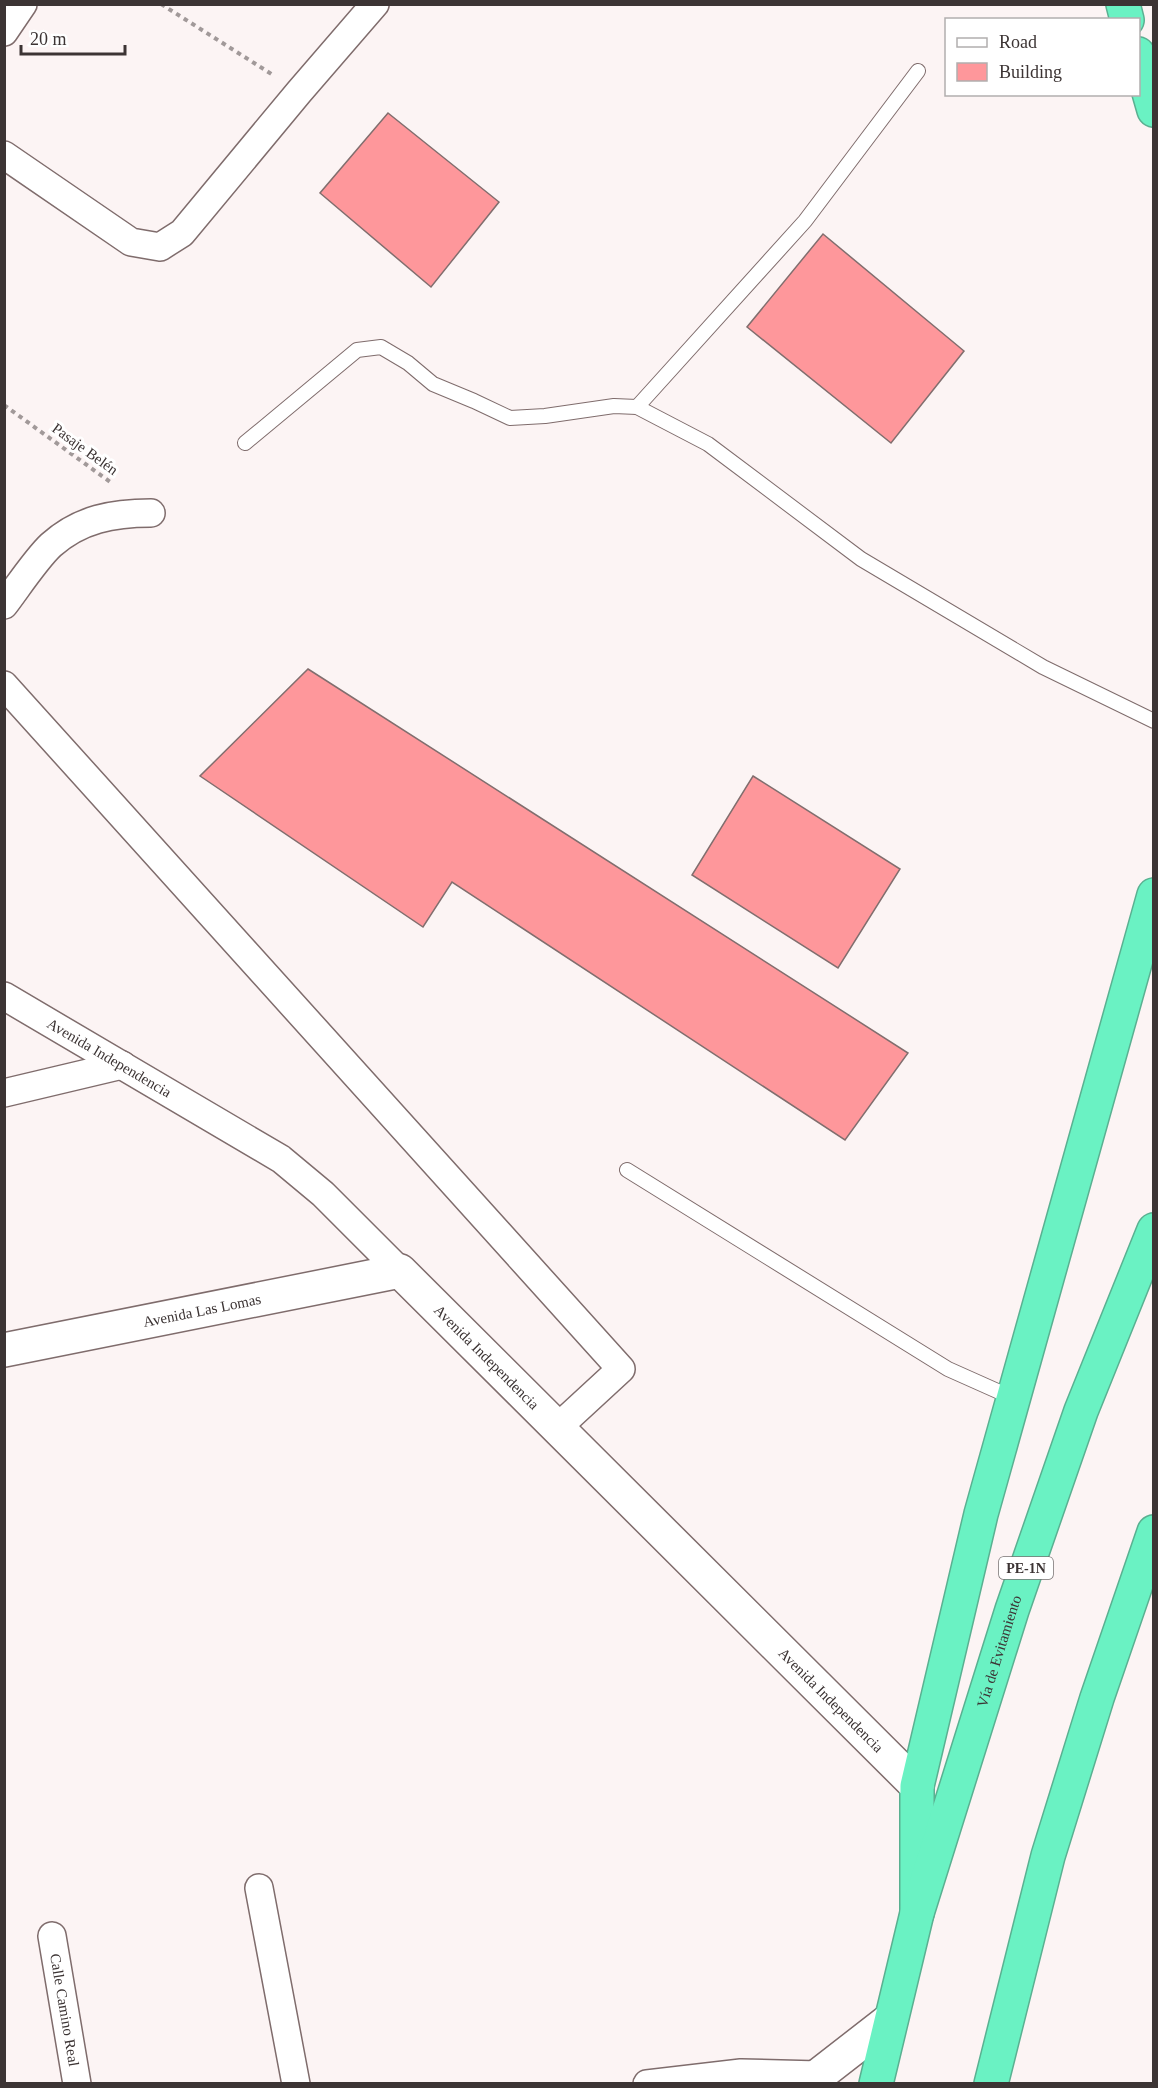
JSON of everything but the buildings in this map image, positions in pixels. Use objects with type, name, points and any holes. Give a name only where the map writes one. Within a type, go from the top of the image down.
[{"type":"highway","points":[[1140,61],[1154,110]]},
{"type":"highway","points":[[917,1913],[918,1786],[981,1514],[1154,895]]},
{"type":"highway","name":"Vía de Evitamiento","points":[[876,2084],[917,1913],[1012,1610],[1077,1422],[1154,1230]]},
{"type":"highway","points":[[991,2084],[1048,1856],[1097,1698],[1154,1532]]},
{"type":"main road","name":"Avenida Independencia","points":[[400,1271],[918,1786]]},
{"type":"main road","name":"Avenida Las Lomas","points":[[4,1350],[400,1271]]},
{"type":"main road","points":[[816,2079],[891,2019]]},
{"type":"street","points":[[4,32],[23,4]]},
{"type":"street","points":[[4,154],[131,242],[160,247],[182,233],[375,4]]},
{"type":"street","points":[[4,605],[50,546],[81,525],[119,513],[151,513]]},
{"type":"street","points":[[4,685],[621,1369],[557,1428]]},
{"type":"street","name":"Avenida Independencia","points":[[4,996],[281,1158],[323,1194],[400,1271]]},
{"type":"street","points":[[4,1093],[122,1065]]},
{"type":"street","points":[[259,1888],[296,2084]]},
{"type":"street","name":"Calle Camino Real","points":[[52,1936],[77,2084]]},
{"type":"street","points":[[647,2084],[741,2073],[816,2079]]},
{"type":"lane","points":[[637,407],[805,221],[918,70]]},
{"type":"lane","points":[[244,443],[357,350],[381,347],[408,363],[433,384],[474,400],[510,418],[545,416],[614,406],[637,407],[708,444],[861,559],[1043,666],[1154,721]]},
{"type":"lane","points":[[627,1170],[948,1369],[1013,1398]]},
{"type":"path","points":[[161,4],[299,92]]},
{"type":"path","name":"Pasaje Belén","points":[[4,405],[151,513]]}]
